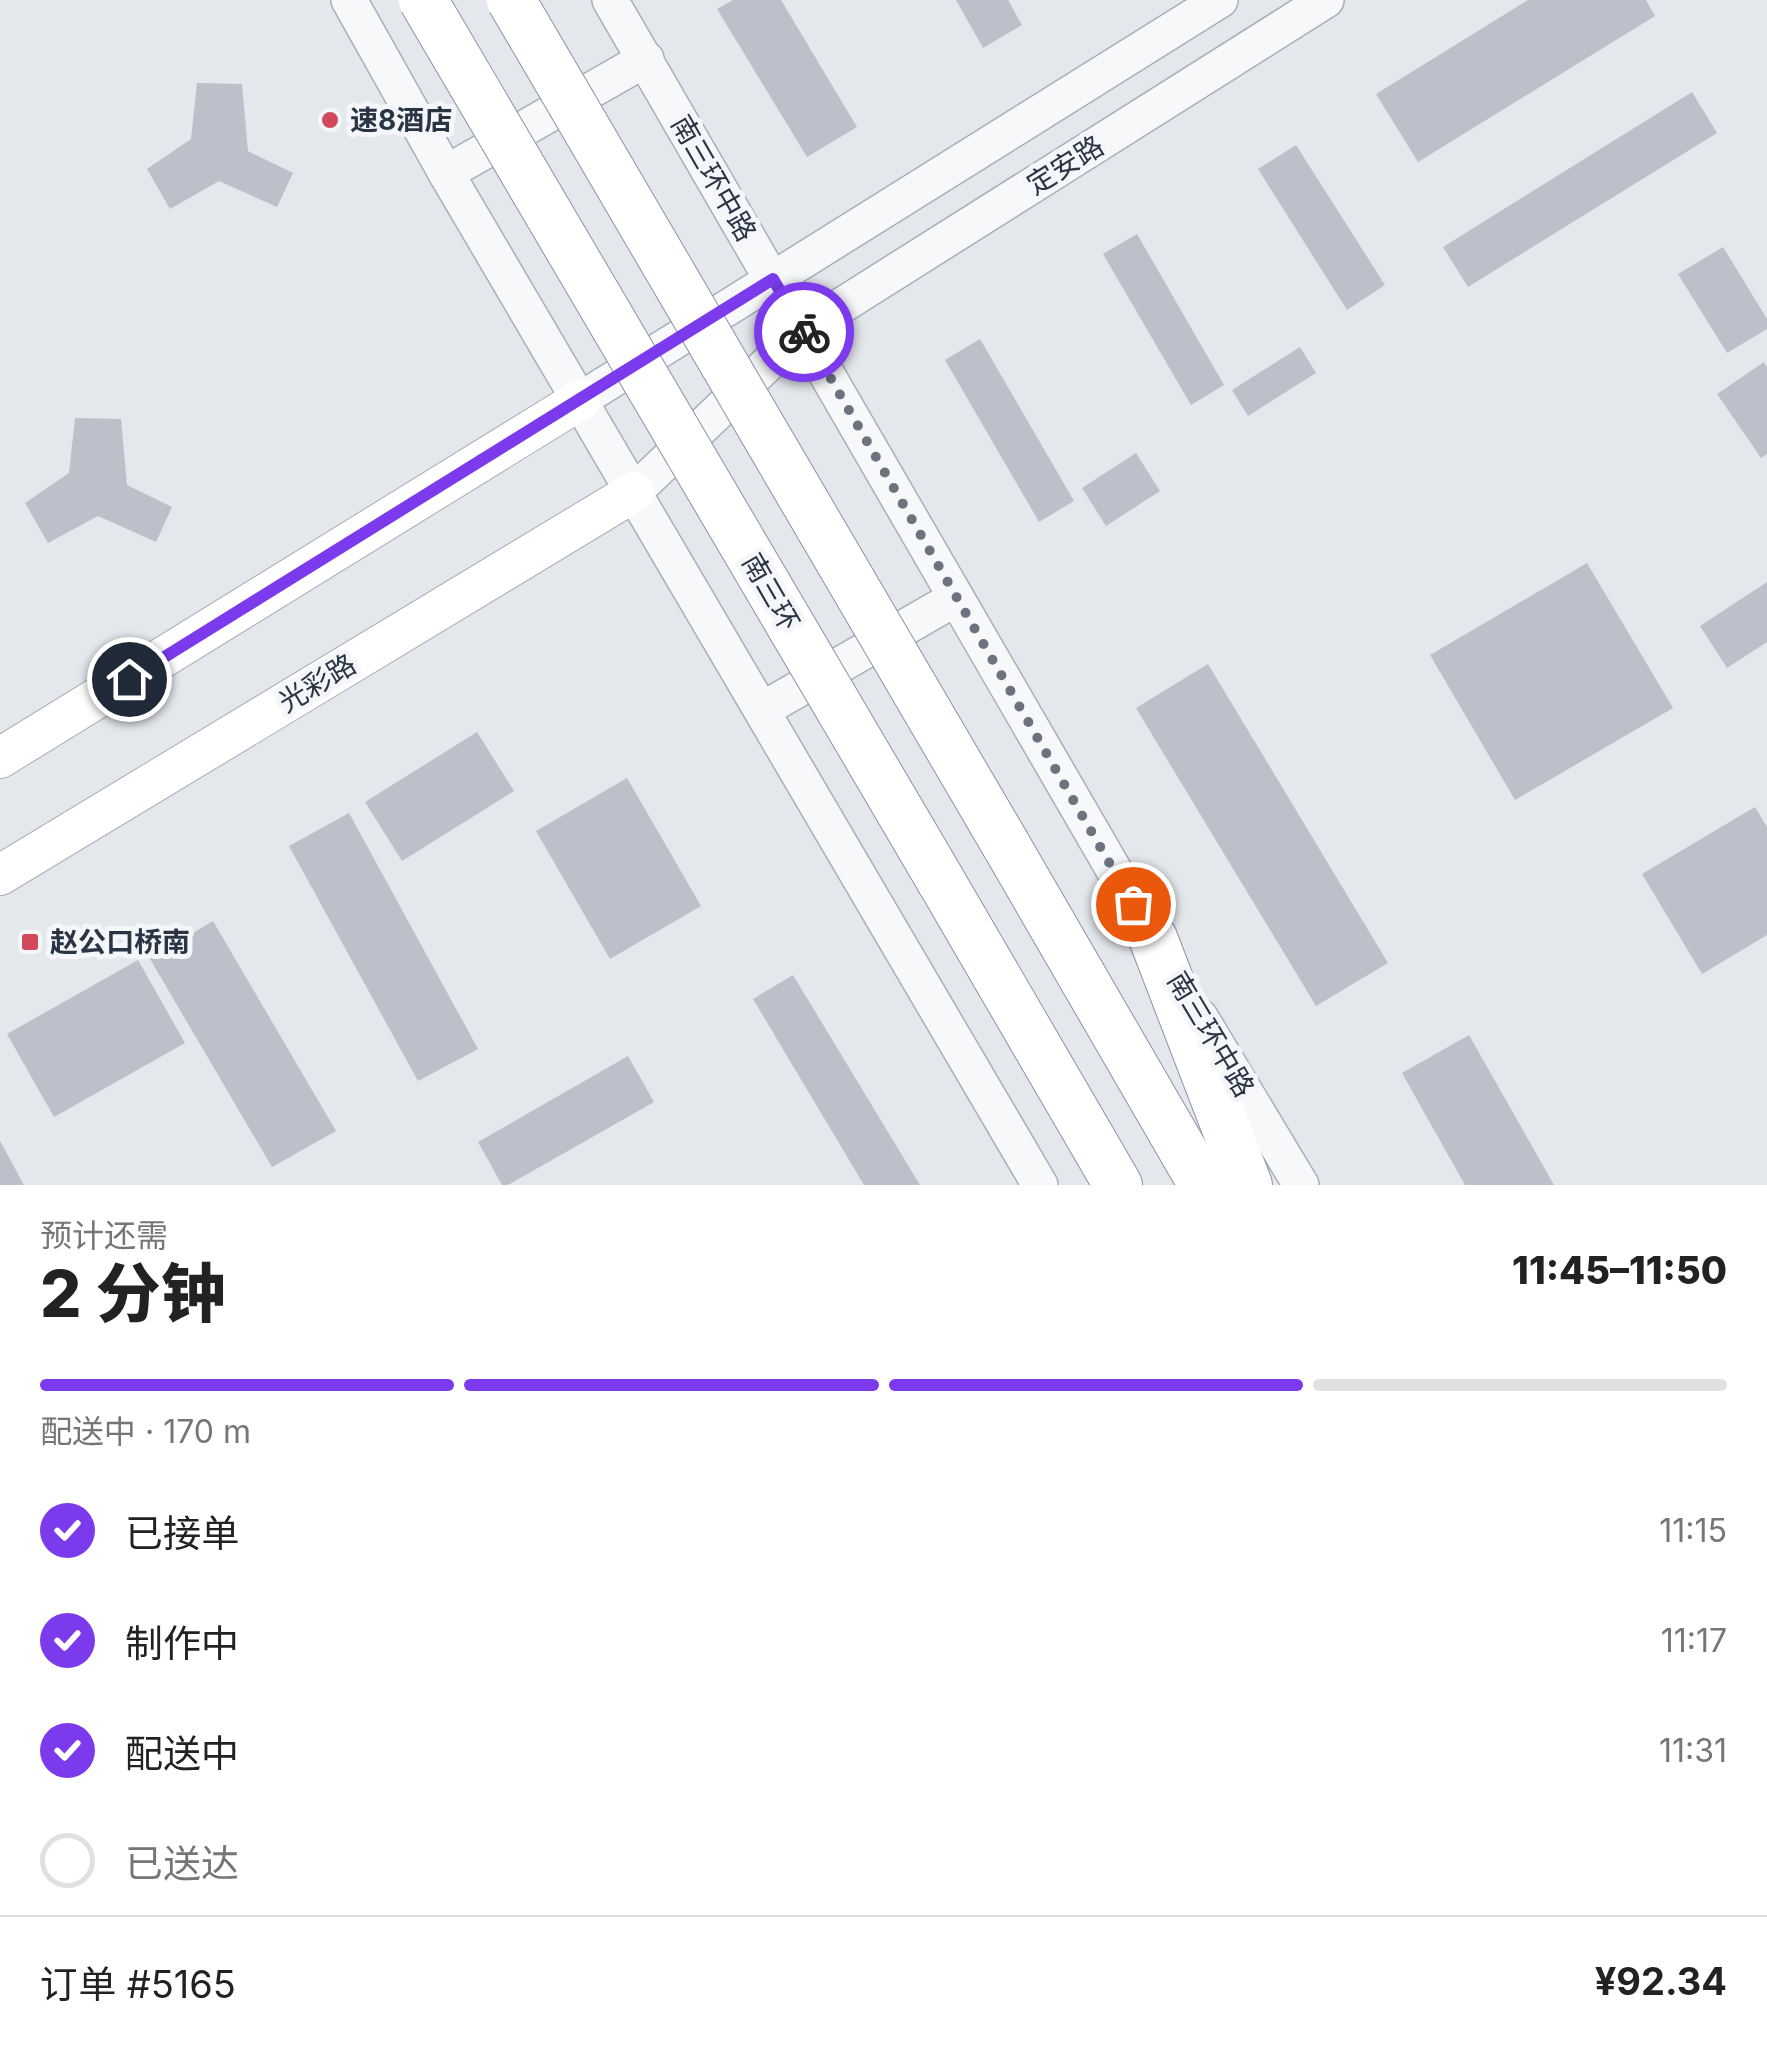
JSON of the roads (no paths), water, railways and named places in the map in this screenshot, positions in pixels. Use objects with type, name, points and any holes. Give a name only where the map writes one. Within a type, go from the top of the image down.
[{"type":"highway","name":"南三环","points":[[422,0],[1118,1185]]},
{"type":"highway","points":[[510,0],[1203,1185]]},
{"type":"highway","points":[[1153,938],[1248,1185]]},
{"type":"main road","points":[[0,758],[580,400]]},
{"type":"main road","name":"光彩路","points":[[0,875],[634,492]]},
{"type":"street","points":[[349,0],[446,173],[1040,1185]]},
{"type":"street","name":"南三环中路","points":[[610,0],[1153,938],[1301,1185]]},
{"type":"street","name":"定安路","points":[[580,400],[1220,0]]},
{"type":"street","name":"定安路","points":[[634,492],[802,330],[1326,0]]},
{"type":"street","points":[[446,173],[646,60]]},
{"type":"street","points":[[762,710],[956,598]]},
{"type":"place","name":"速8酒店","points":[[330,120]]},
{"type":"place","name":"赵公口桥南","points":[[30,942]]}]
